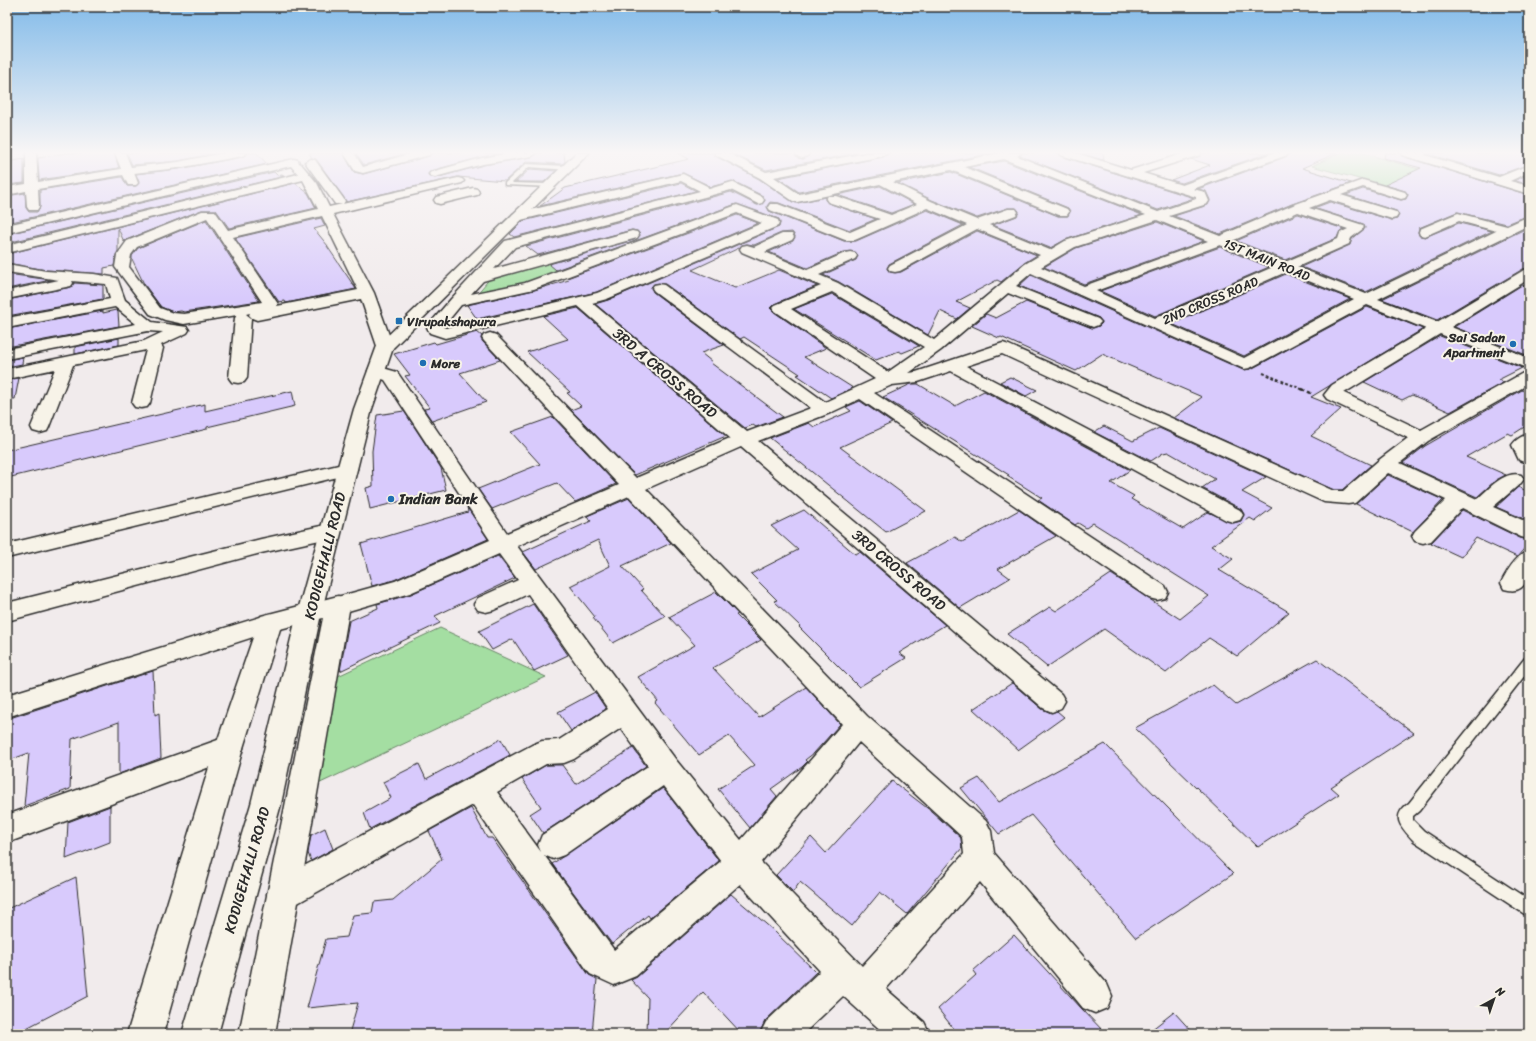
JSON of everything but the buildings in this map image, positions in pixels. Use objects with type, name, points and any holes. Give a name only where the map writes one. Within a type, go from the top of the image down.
[{"type":"main road","name":"KODIGEHALLI ROAD","points":[[200,1034],[266,804],[309,614],[362,409],[385,346],[533,202]]},
{"type":"main road","points":[[145,1034],[229,748],[270,623],[309,614],[338,605],[257,1034]]},
{"type":"street","points":[[33,202],[33,207]]},
{"type":"street","points":[[7,229],[123,202]]},
{"type":"street","points":[[7,248],[200,202]]},
{"type":"street","points":[[320,202],[367,294],[385,346]]},
{"type":"street","points":[[323,209],[338,202]]},
{"type":"street","points":[[224,235],[323,209],[359,202]]},
{"type":"street","points":[[428,203],[434,202]]},
{"type":"street","points":[[517,217],[581,202]]},
{"type":"street","points":[[456,302],[529,286],[737,209],[772,223],[602,296],[459,330],[445,332],[436,330],[435,327],[456,302],[510,244],[672,202]]},
{"type":"street","points":[[455,277],[478,279],[752,202]]},
{"type":"street","points":[[840,202],[891,219]]},
{"type":"street","points":[[922,202],[1051,255]]},
{"type":"street","points":[[1038,202],[1063,212]]},
{"type":"street","name":"1ST MAIN ROAD","points":[[1124,202],[1529,364]]},
{"type":"street","points":[[338,605],[402,587],[745,440],[824,409],[888,380],[935,347],[1030,267],[1070,244],[1201,202]]},
{"type":"street","points":[[1083,291],[1220,241],[1315,202]]},
{"type":"street","points":[[1347,202],[1392,216]]},
{"type":"street","points":[[774,207],[850,236],[927,204]]},
{"type":"street","name":"2ND CROSS ROAD","points":[[1155,324],[1344,241],[1345,236],[1358,228],[1297,208]]},
{"type":"street","points":[[895,268],[976,225],[1012,212]]},
{"type":"street","points":[[7,374],[149,345],[180,326],[264,307],[271,304],[211,214],[206,214],[132,244],[124,255],[122,267],[155,311],[170,317],[180,326]]},
{"type":"street","points":[[1425,232],[1458,217],[1508,230]]},
{"type":"street","points":[[125,220],[134,230]]},
{"type":"street","points":[[1030,267],[1244,364],[1366,299],[1529,220]]},
{"type":"street","points":[[332,226],[347,222]]},
{"type":"street","points":[[787,237],[750,250],[833,286],[935,347]]},
{"type":"street","points":[[246,244],[283,310]]},
{"type":"street","points":[[807,275],[850,256]]},
{"type":"street","points":[[7,268],[46,275],[94,278],[112,281],[118,302],[148,326]]},
{"type":"street","points":[[1421,437],[1340,398],[1338,389],[1529,273]]},
{"type":"street","points":[[7,295],[94,278]]},
{"type":"street","points":[[833,286],[780,308],[888,380],[918,376],[1003,348],[1331,497],[1348,498],[1386,464],[1421,437],[1529,376]]},
{"type":"street","points":[[1006,287],[1093,322]]},
{"type":"street","points":[[659,288],[824,409]]},
{"type":"street","points":[[7,354],[148,326],[180,326],[243,318],[367,294]]},
{"type":"street","points":[[7,323],[118,302]]},
{"type":"street","name":"3RD A CROSS ROAD","points":[[585,305],[745,440]]},
{"type":"street","points":[[238,378],[243,318]]},
{"type":"street","points":[[490,338],[634,487],[858,724],[976,831],[980,859],[1095,996]]},
{"type":"street","points":[[141,403],[155,348],[149,345]]},
{"type":"street","points":[[40,427],[66,362]]},
{"type":"street","points":[[951,365],[1233,515]]},
{"type":"street","points":[[376,371],[391,376],[503,543],[666,769],[741,863],[853,981],[912,1034]]},
{"type":"street","points":[[862,392],[1157,592]]},
{"type":"street","name":"3RD CROSS ROAD","points":[[745,440],[1052,701]]},
{"type":"street","points":[[1529,440],[1521,445],[1526,456],[1529,458]]},
{"type":"street","points":[[1386,464],[1529,532]]},
{"type":"street","points":[[7,551],[347,469]]},
{"type":"street","points":[[1479,508],[1514,479]]},
{"type":"street","points":[[1423,536],[1459,499]]},
{"type":"street","points":[[7,612],[261,546],[330,531]]},
{"type":"street","points":[[1512,583],[1529,559]]},
{"type":"street","points":[[486,604],[532,583]]},
{"type":"street","points":[[7,706],[270,623]]},
{"type":"street","points":[[283,894],[542,753],[564,751],[625,712]]},
{"type":"street","points":[[478,788],[602,962],[614,968],[624,964],[741,863],[858,724]]},
{"type":"street","points":[[7,829],[229,748]]},
{"type":"street","points":[[553,845],[666,769]]},
{"type":"street","points":[[778,1034],[853,981],[980,859]]},
{"type":"lane","points":[[1529,661],[1414,807],[1406,814],[1406,822],[1419,836],[1529,909]]},
{"type":"path","points":[[1244,364],[1314,395],[1340,398]]},
{"type":"green space","points":[[1441,202],[1528,202],[1511,221]]},
{"type":"green space","points":[[736,208],[528,285],[476,295],[492,276]]},
{"type":"green space","points":[[440,628],[546,677],[316,785],[338,676]]},
{"type":"place","name":"Virupakshapura","points":[[399,321]]},
{"type":"place","name":"Sai Sadan Apartment","points":[[1513,344]]},
{"type":"place","name":"More","points":[[423,363]]},
{"type":"place","name":"Indian Bank","points":[[391,499]]}]
